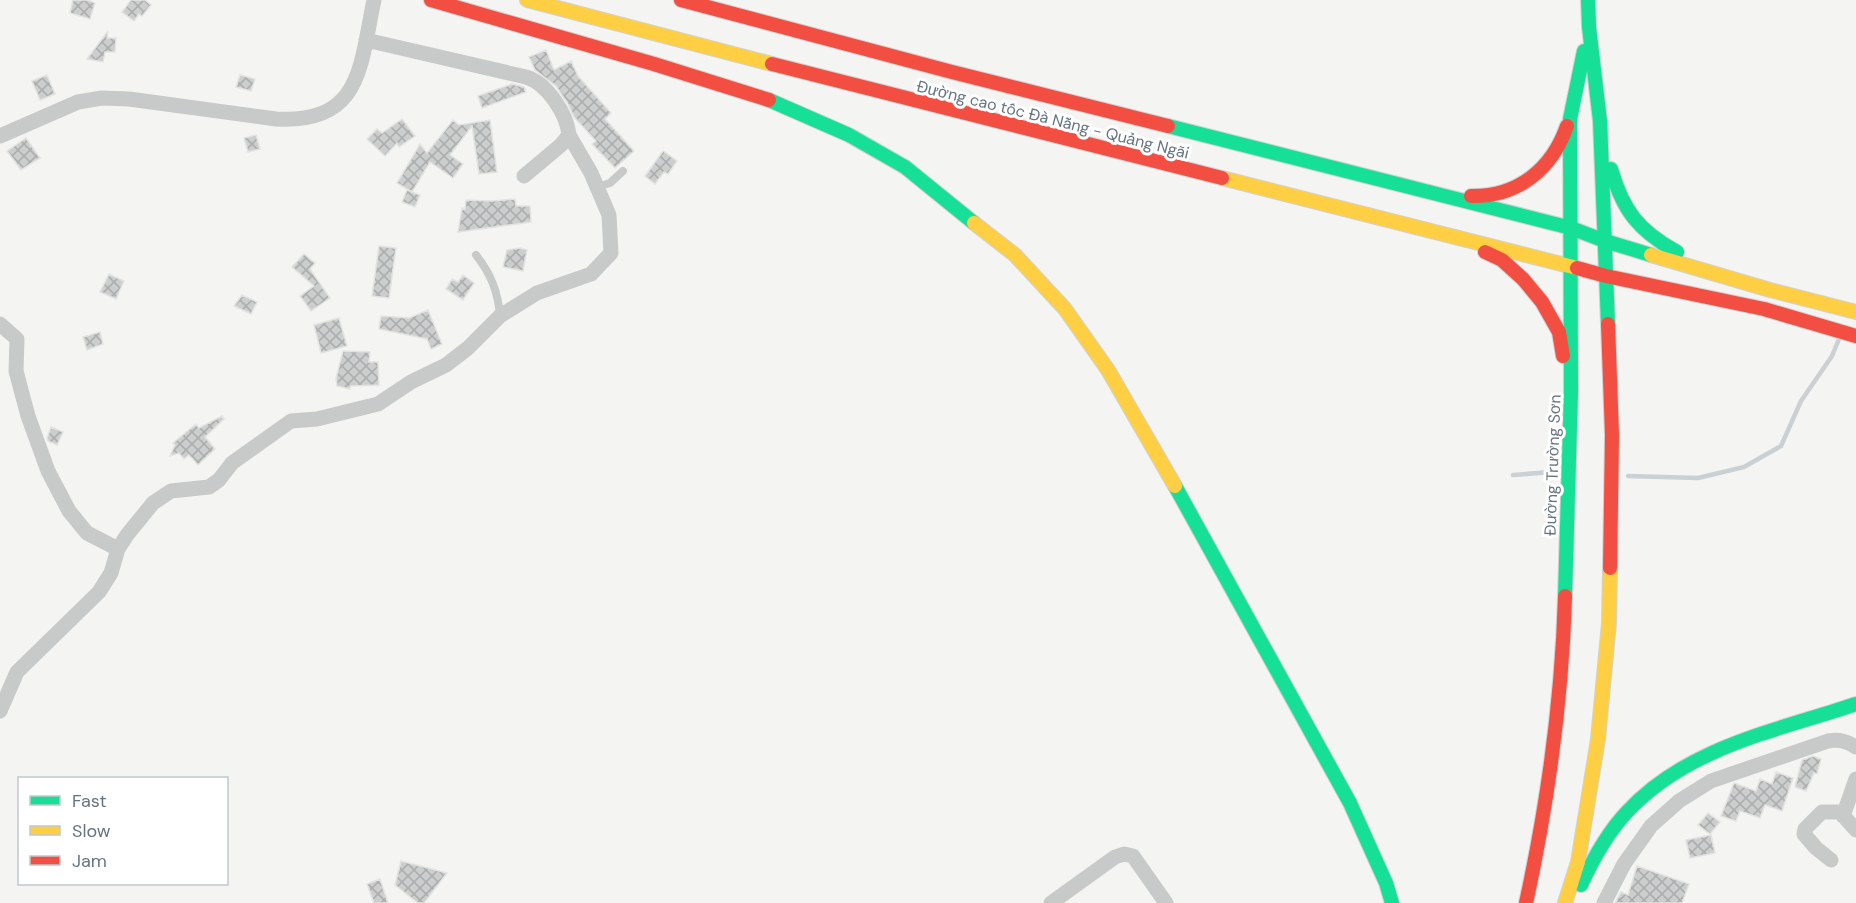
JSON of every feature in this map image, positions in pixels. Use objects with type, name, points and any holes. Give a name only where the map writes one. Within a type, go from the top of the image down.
[{"type":"highway","points":[[431,0],[654,64],[781,104],[849,135],[905,167],[1015,255],[1065,309],[1108,370],[1157,453],[1350,803],[1386,883],[1392,903]]},
{"type":"highway","name":"Đường cao tốc Đà Nẵng - Quảng Ngãi","points":[[527,0],[937,107],[1606,276],[1764,309],[1856,336]]},
{"type":"highway","name":"Đường cao tốc Đà Nẵng - Quảng Ngãi","points":[[681,0],[964,75],[1571,228],[1605,241],[1770,290]]},
{"type":"highway","name":"Đường Trường Sơn","points":[[1565,903],[1578,862],[1596,750],[1609,623],[1612,435],[1600,121],[1588,0]]},
{"type":"highway","name":"Đường Trường Sơn","points":[[1526,903],[1541,836],[1555,740],[1562,662],[1571,391],[1570,119],[1589,27]]},
{"type":"highway","points":[[1388,182],[1482,197],[1506,193],[1536,174],[1557,151],[1570,119]]},
{"type":"highway","points":[[1600,121],[1617,194],[1637,225],[1654,240],[1695,262],[1770,290],[1856,312]]},
{"type":"highway","points":[[1379,218],[1466,243],[1502,260],[1523,279],[1542,302],[1559,332],[1567,374],[1568,432]]},
{"type":"highway","points":[[1573,903],[1582,882],[1616,825],[1642,798],[1674,773],[1709,753],[1747,738],[1856,704]]},
{"type":"street","points":[[0,136],[78,102],[102,98],[129,99],[276,119],[298,120],[321,115],[339,105],[353,88],[374,0]]},
{"type":"street","points":[[0,711],[16,672],[99,592],[111,573],[118,549],[153,503],[171,491],[209,487],[219,480],[232,463],[291,421],[317,419],[378,404],[411,382],[446,364],[468,348],[500,316],[537,293],[591,274],[611,253],[609,215],[591,173],[569,135],[565,116],[543,86],[535,80],[366,40]]},
{"type":"street","points":[[524,176],[561,145],[569,135]]},
{"type":"street","points":[[0,324],[17,339],[16,371],[28,416],[48,471],[69,511],[87,533],[118,549]]},
{"type":"street","points":[[1604,903],[1624,864],[1651,826],[1679,801],[1711,782],[1828,741],[1838,739],[1856,747]]},
{"type":"street","points":[[1843,816],[1856,779]]},
{"type":"street","points":[[1831,860],[1816,848],[1804,834],[1805,830],[1822,812],[1840,812],[1856,830]]},
{"type":"street","points":[[1051,903],[1115,857],[1124,854],[1132,856],[1166,903]]},
{"type":"lane","points":[[597,187],[610,183],[623,171]]},
{"type":"lane","points":[[476,255],[485,266],[495,287],[500,316]]},
{"type":"building","points":[[73,0],[88,0],[95,3],[90,19],[70,13]]},
{"type":"building","points":[[131,0],[145,0],[151,5],[142,16],[139,14],[134,21],[122,12]]},
{"type":"building","points":[[108,31],[107,38],[116,38],[115,52],[105,52],[103,62],[87,59]]},
{"type":"building","points":[[546,50],[554,70],[571,61],[578,76],[611,113],[605,119],[634,151],[615,168],[592,144],[596,141],[574,117],[556,86],[535,70],[529,57]]},
{"type":"building","points":[[47,75],[55,94],[40,100],[32,81]]},
{"type":"building","points":[[240,75],[255,79],[251,91],[236,87]]},
{"type":"building","points":[[512,84],[524,87],[526,92],[482,108],[478,96]]},
{"type":"building","points":[[402,119],[415,136],[399,147],[397,143],[385,156],[367,139],[377,129],[382,133]]},
{"type":"building","points":[[453,120],[459,125],[490,120],[497,172],[479,174],[472,126],[450,155],[463,164],[453,178],[430,162],[412,192],[397,183],[420,144],[427,153]]},
{"type":"building","points":[[256,135],[260,149],[248,152],[244,138]]},
{"type":"building","points":[[26,138],[40,158],[21,170],[7,151]]},
{"type":"building","points":[[663,151],[677,161],[668,174],[664,172],[655,184],[645,176]]},
{"type":"building","points":[[407,190],[420,195],[415,207],[402,202]]},
{"type":"building","points":[[515,199],[516,206],[530,206],[531,222],[458,232],[462,208],[465,209],[466,200]]},
{"type":"building","points":[[379,246],[396,248],[389,298],[372,296]]},
{"type":"building","points":[[520,248],[527,250],[523,271],[503,267],[507,250]]},
{"type":"building","points":[[304,254],[315,263],[310,269],[330,298],[311,311],[300,296],[314,286],[292,267]]},
{"type":"building","points":[[109,274],[124,281],[116,299],[100,292]]},
{"type":"building","points":[[463,275],[474,283],[463,300],[446,289],[452,279],[458,282]]},
{"type":"building","points":[[242,295],[257,302],[251,314],[234,306]]},
{"type":"building","points":[[428,310],[442,344],[431,349],[427,339],[379,329],[381,316],[409,318]]},
{"type":"building","points":[[339,318],[347,346],[321,353],[314,325]]},
{"type":"building","points":[[100,332],[103,344],[87,350],[83,337]]},
{"type":"building","points":[[343,351],[370,352],[369,362],[378,362],[379,385],[350,386],[350,389],[337,386],[336,378]]},
{"type":"building","points":[[222,416],[224,419],[205,437],[215,449],[198,465],[189,455],[184,459],[179,453],[170,456],[175,445],[173,443],[196,424],[199,428]]},
{"type":"building","points":[[51,427],[63,432],[57,445],[48,441],[47,438]]},
{"type":"building","points":[[1813,756],[1821,759],[1817,774],[1814,773],[1806,791],[1795,787],[1802,760]]},
{"type":"building","points":[[1776,772],[1793,778],[1782,811],[1765,805],[1760,818],[1740,811],[1736,821],[1721,816],[1734,783],[1756,791],[1760,779],[1772,784]]},
{"type":"building","points":[[1708,813],[1720,822],[1710,834],[1698,825]]},
{"type":"building","points":[[1711,835],[1715,853],[1690,858],[1686,840]]},
{"type":"building","points":[[401,861],[447,873],[424,903],[418,903],[395,885]]},
{"type":"building","points":[[1637,866],[1689,884],[1682,903],[1615,903],[1621,892],[1628,895]]},
{"type":"building","points":[[380,879],[388,903],[374,903],[367,884]]},
{"type":"waterway","points":[[1628,476],[1698,478],[1744,467],[1781,446],[1801,401],[1832,356],[1839,339]]},
{"type":"waterway","points":[[1513,475],[1551,472]]},
{"type":"traffic: fast","points":[[1588,0],[1600,121],[1608,324]]},
{"type":"traffic: fast","points":[[1565,596],[1571,391],[1570,119],[1584,51]]},
{"type":"traffic: fast","points":[[769,100],[849,135],[905,167],[974,223]]},
{"type":"traffic: fast","points":[[1168,126],[1571,228],[1651,255]]},
{"type":"traffic: fast","points":[[1611,169],[1621,197],[1634,218],[1652,236],[1677,252]]},
{"type":"traffic: fast","points":[[1175,486],[1350,803],[1386,883],[1392,903]]},
{"type":"traffic: fast","points":[[1581,885],[1601,847],[1620,820],[1651,790],[1677,772],[1705,756],[1734,744],[1856,704]]},
{"type":"traffic: slow","points":[[527,0],[772,64]]},
{"type":"traffic: slow","points":[[1222,178],[1577,268]]},
{"type":"traffic: slow","points":[[974,223],[1015,255],[1065,309],[1108,370],[1175,486]]},
{"type":"traffic: slow","points":[[1651,255],[1770,290],[1856,312]]},
{"type":"traffic: slow","points":[[1565,903],[1578,862],[1598,739],[1609,623],[1610,568]]},
{"type":"traffic: jam","points":[[431,0],[654,64],[769,100]]},
{"type":"traffic: jam","points":[[681,0],[952,72],[1168,126]]},
{"type":"traffic: jam","points":[[772,64],[1222,178]]},
{"type":"traffic: jam","points":[[1471,196],[1504,192],[1531,178],[1552,155],[1567,126]]},
{"type":"traffic: jam","points":[[1485,252],[1502,260],[1523,279],[1542,302],[1559,332],[1563,356]]},
{"type":"traffic: jam","points":[[1577,268],[1764,309],[1856,336]]},
{"type":"traffic: jam","points":[[1608,324],[1612,435],[1610,568]]},
{"type":"traffic: jam","points":[[1526,903],[1553,751],[1561,674],[1565,596]]}]
